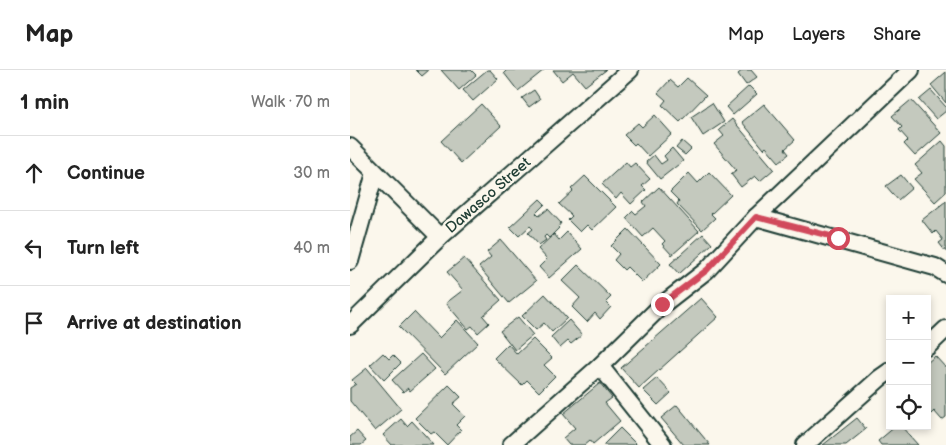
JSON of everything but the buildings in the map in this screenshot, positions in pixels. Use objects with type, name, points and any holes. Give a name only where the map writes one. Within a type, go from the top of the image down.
[{"type":"street","name":"Dawasco Street","points":[[350,325],[440,236],[630,70]]},
{"type":"street","points":[[511,445],[600,366],[662,304],[707,270],[756,217],[911,70]]},
{"type":"street","points":[[350,147],[440,236]]},
{"type":"street","points":[[350,261],[375,173]]},
{"type":"street","points":[[756,217],[935,267],[946,274]]},
{"type":"street","points":[[931,343],[946,329]]},
{"type":"street","points":[[600,366],[663,445]]},
{"type":"street","points":[[805,445],[886,374]]},
{"type":"route","points":[[662,304],[707,270],[756,217],[838,238]]}]
